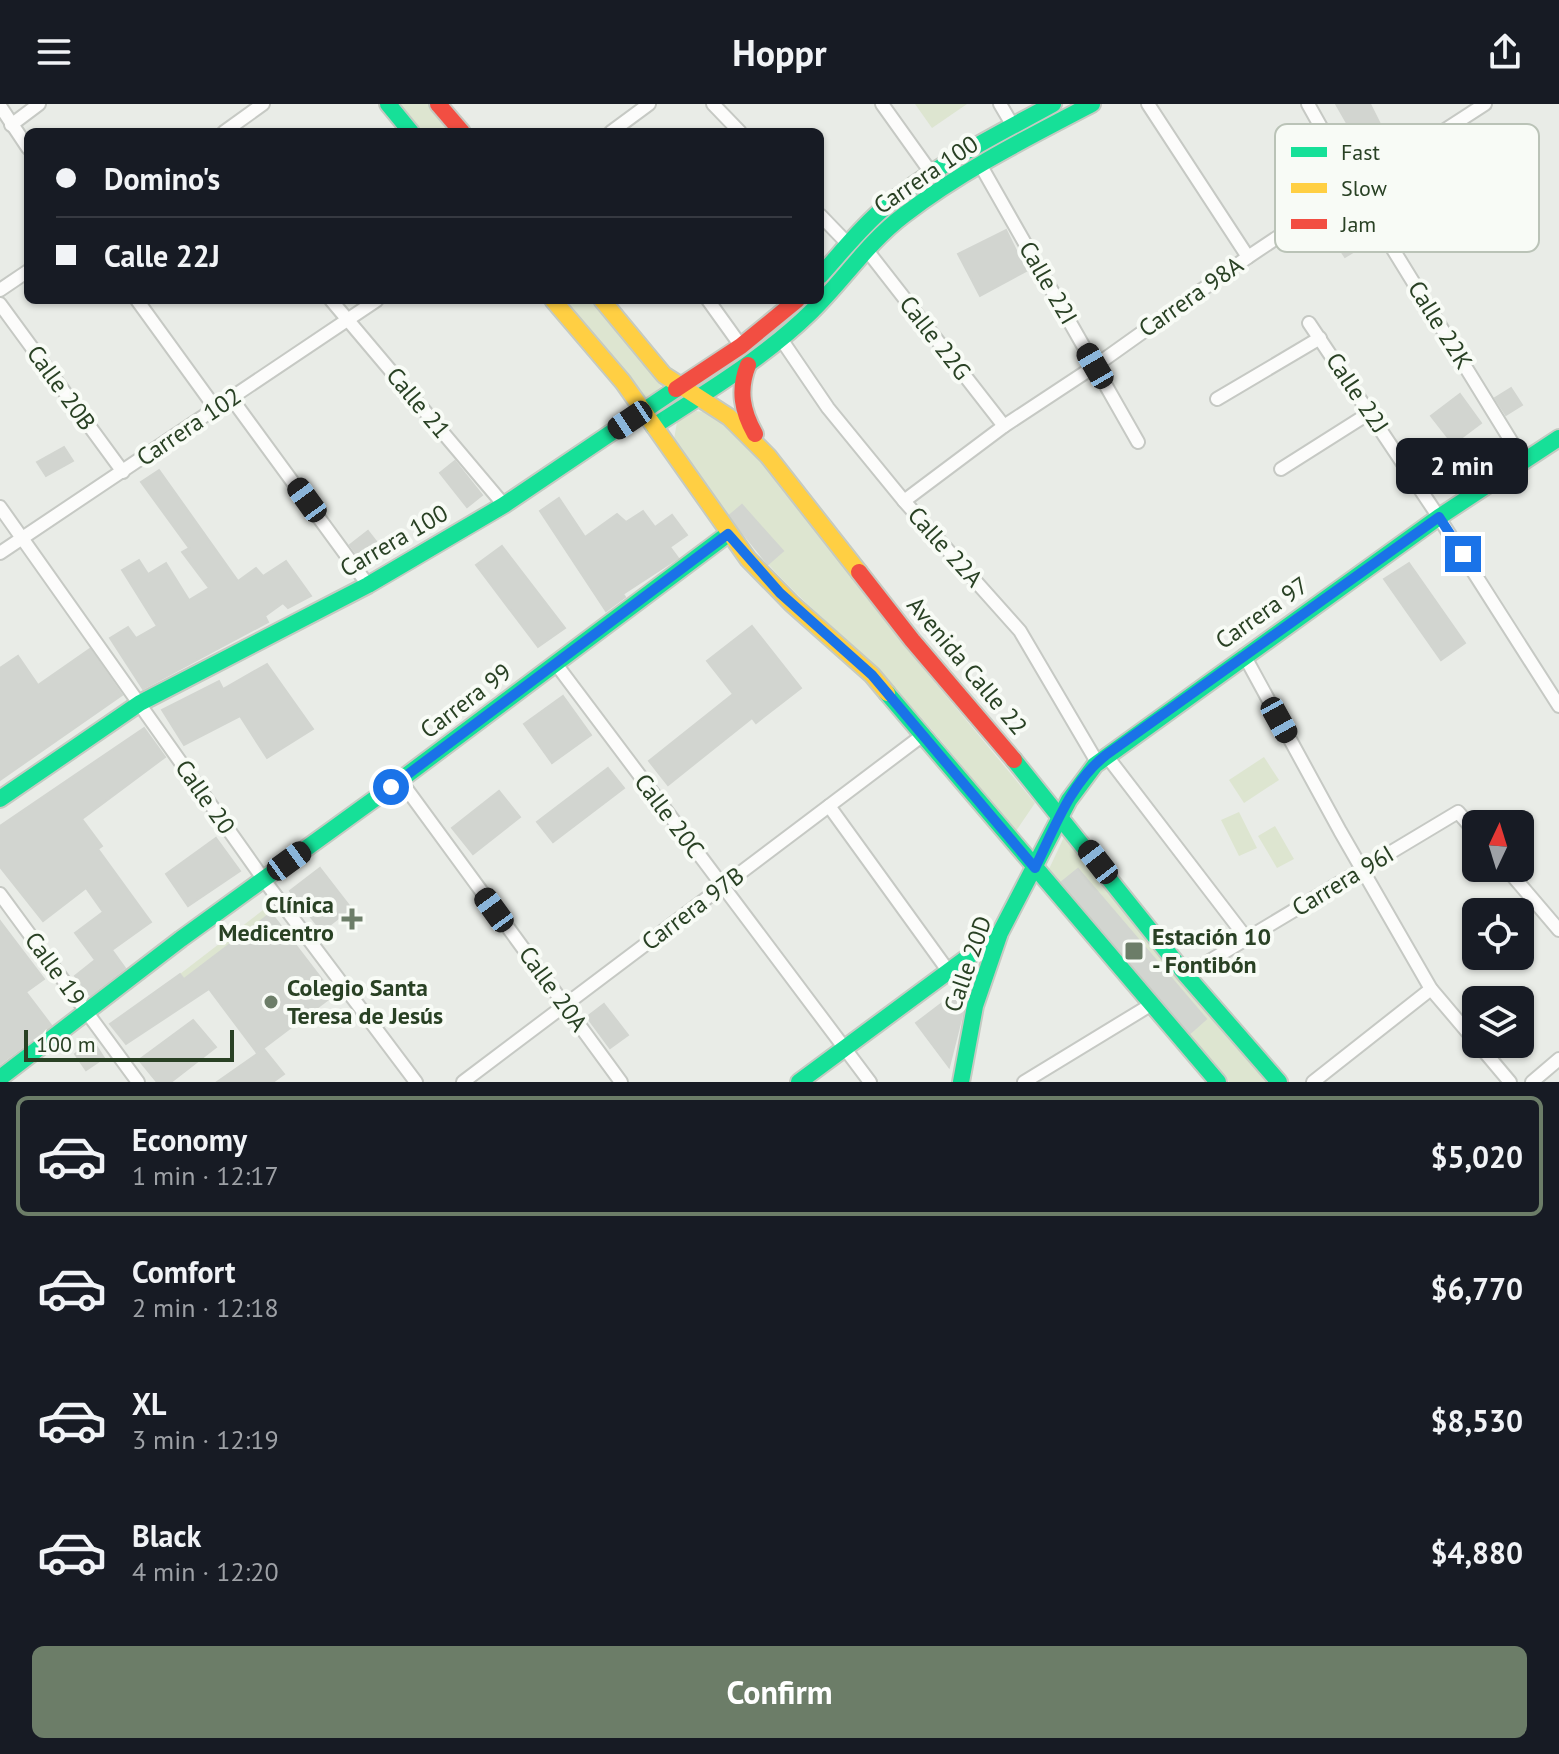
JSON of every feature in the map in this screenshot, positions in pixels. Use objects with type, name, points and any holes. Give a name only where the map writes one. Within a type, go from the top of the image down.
[{"type":"main road","points":[[388,104],[408,128]]},
{"type":"main road","name":"Carrera 100","points":[[824,272],[865,224],[887,205],[932,174],[1053,104]]},
{"type":"main road","name":"Carrera 100","points":[[824,298],[866,249],[907,213],[981,166],[1092,104]]},
{"type":"main road","points":[[447,107],[460,128]]},
{"type":"main road","points":[[556,304],[623,382],[728,534],[780,593],[872,675],[1218,1082]]},
{"type":"main road","name":"Avenida Calle 22","points":[[605,304],[664,375],[736,422],[768,456],[912,640],[1061,815],[1186,975],[1279,1082]]},
{"type":"main road","name":"Carrera 100","points":[[0,799],[140,703],[368,585],[504,505],[741,346],[792,304]]},
{"type":"main road","name":"Carrera 100","points":[[654,426],[748,365],[817,304]]},
{"type":"main road","points":[[748,365],[741,387],[743,410],[768,456]]},
{"type":"main road","name":"Carrera 97","points":[[1035,868],[1084,777],[1102,758],[1439,517],[1559,438]]},
{"type":"main road","name":"Carrera 99","points":[[7,1078],[181,939],[400,780],[728,534]]},
{"type":"main road","name":"Calle 20D","points":[[961,1082],[971,1027],[1000,933],[1035,868]]},
{"type":"main road","points":[[799,1082],[1000,933]]},
{"type":"street","points":[[11,125],[39,104]]},
{"type":"street","points":[[230,128],[263,104]]},
{"type":"street","points":[[616,128],[649,104]]},
{"type":"street","points":[[713,104],[736,128]]},
{"type":"street","points":[[882,104],[932,174]]},
{"type":"street","points":[[1000,104],[1013,126]]},
{"type":"street","points":[[1148,104],[1248,257]]},
{"type":"street","name":"Calle 22K","points":[[1308,104],[1319,124]]},
{"type":"street","name":"Carrera 98A","points":[[1454,124],[1485,104]]},
{"type":"street","points":[[0,106],[24,143]]},
{"type":"street","name":"Calle 22I","points":[[981,166],[1138,442]]},
{"type":"street","points":[[824,219],[849,245]]},
{"type":"street","name":"Carrera 98A","points":[[904,501],[1004,426],[1275,239]]},
{"type":"street","name":"Calle 22G","points":[[866,249],[1004,426]]},
{"type":"street","name":"Calle 22K","points":[[1395,252],[1524,462]]},
{"type":"street","points":[[0,290],[24,274]]},
{"type":"street","name":"Calle 20B","points":[[0,304],[123,472]]},
{"type":"street","points":[[140,304],[216,409]]},
{"type":"street","name":"Calle 21","points":[[334,304],[504,505]]},
{"type":"street","name":"Carrera 102","points":[[0,553],[371,304]]},
{"type":"street","points":[[711,304],[741,346]]},
{"type":"street","name":"Calle 22J","points":[[1309,323],[1371,412],[1559,706]]},
{"type":"street","points":[[1217,399],[1320,338]]},
{"type":"street","name":"Calle 22A","points":[[781,339],[828,408],[904,501],[1020,631],[1102,758],[1247,939]]},
{"type":"street","points":[[232,399],[368,585]]},
{"type":"street","points":[[1281,469],[1371,412]]},
{"type":"street","name":"Calle 20","points":[[0,507],[409,1079]]},
{"type":"street","points":[[1244,655],[1431,989],[1462,1025]]},
{"type":"street","name":"Calle 20C","points":[[556,664],[870,1082]]},
{"type":"street","name":"Carrera 97B","points":[[463,1082],[923,735]]},
{"type":"street","name":"Calle 20A","points":[[400,780],[621,1082]]},
{"type":"street","points":[[829,806],[949,972]]},
{"type":"street","name":"Carrera 96I","points":[[1186,975],[1458,812],[1462,817]]},
{"type":"street","points":[[1518,882],[1559,930]]},
{"type":"street","name":"Calle 19","points":[[0,894],[138,1082]]},
{"type":"street","points":[[1313,1082],[1431,989]]},
{"type":"street","points":[[1024,1082],[1152,1004]]},
{"type":"street","points":[[1490,1058],[1510,1082]]},
{"type":"street","points":[[1532,1082],[1559,1059]]},
{"type":"green space","points":[[398,104],[430,104],[451,128],[418,128]]},
{"type":"green space","points":[[915,104],[967,104],[932,128]]},
{"type":"green space","points":[[566,304],[597,304],[664,384],[646,399]]},
{"type":"green space","points":[[696,411],[712,413],[744,439],[922,667],[1035,803],[1016,831],[900,694],[768,564],[783,551],[742,505],[727,518],[674,439],[677,422]]},
{"type":"green space","points":[[1264,757],[1279,780],[1244,803],[1229,780]]},
{"type":"green space","points":[[1239,812],[1257,848],[1239,856],[1221,820]]},
{"type":"green space","points":[[1275,826],[1294,859],[1277,868],[1258,836]]},
{"type":"green space","points":[[1065,835],[1270,1082],[1229,1082],[1049,869]]},
{"type":"green space","points":[[267,907],[271,913],[185,979],[180,974]]},
{"type":"building","points":[[1336,104],[1370,104],[1380,124],[1347,124]]},
{"type":"building","points":[[1006,230],[1026,271],[980,296],[958,254]]},
{"type":"building","points":[[1511,388],[1522,405],[1506,415],[1495,398]]},
{"type":"building","points":[[1460,394],[1481,423],[1453,444],[1431,416]]},
{"type":"building","points":[[64,447],[73,461],[46,476],[37,462]]},
{"type":"building","points":[[455,461],[482,495],[467,507],[440,473]]},
{"type":"building","points":[[159,470],[238,581],[256,568],[263,576],[286,561],[311,596],[288,608],[283,603],[265,616],[268,622],[143,689],[110,638],[128,627],[136,638],[157,626],[122,570],[139,560],[148,574],[166,563],[189,600],[209,588],[182,552],[189,548],[141,482]]},
{"type":"building","points":[[559,498],[585,537],[617,514],[626,522],[643,511],[655,527],[672,515],[687,535],[670,547],[678,558],[623,594],[625,597],[606,611],[540,511]]},
{"type":"building","points":[[742,505],[783,551],[768,564],[729,516]]},
{"type":"building","points":[[368,531],[386,554],[367,568],[350,545]]},
{"type":"building","points":[[502,546],[565,628],[538,647],[476,565]]},
{"type":"building","points":[[1409,563],[1465,643],[1441,660],[1384,579]]},
{"type":"building","points":[[752,626],[801,688],[756,723],[752,718],[668,785],[649,761],[733,694],[707,661]]},
{"type":"building","points":[[90,649],[122,695],[0,780],[0,668],[18,656],[38,685]]},
{"type":"building","points":[[267,664],[313,729],[267,758],[240,716],[184,745],[162,710],[219,681],[223,689]]},
{"type":"building","points":[[563,696],[591,735],[552,763],[524,724]]},
{"type":"building","points":[[144,728],[165,757],[82,819],[102,846],[98,849],[151,922],[112,950],[125,968],[90,995],[75,976],[95,960],[75,933],[103,912],[86,888],[43,921],[0,867],[0,826]]},
{"type":"building","points":[[608,768],[624,788],[553,842],[537,822]]},
{"type":"building","points":[[499,791],[520,817],[473,854],[452,828]]},
{"type":"building","points":[[216,838],[240,871],[188,906],[166,874]]},
{"type":"building","points":[[320,868],[351,908],[322,931],[290,891]]},
{"type":"building","name":"Estación 10 - Fontibón","points":[[1078,869],[1206,1019],[1190,1033],[1062,882]]},
{"type":"building","points":[[271,913],[334,995],[257,1053],[209,989],[126,1044],[110,1024],[180,974],[184,979]]},
{"type":"building","points":[[0,921],[44,979],[26,992],[51,1025],[0,1064]]},
{"type":"building","points":[[971,981],[965,1004],[949,1067],[916,1023]]},
{"type":"building","points":[[604,1004],[628,1035],[610,1048],[587,1017]]},
{"type":"building","points":[[193,1020],[216,1047],[171,1082],[157,1082],[139,1060]]},
{"type":"building","points":[[93,1041],[104,1058],[86,1070],[75,1054]]},
{"type":"building","points":[[264,1049],[284,1074],[273,1082],[217,1082]]},
{"type":"traffic: fast","points":[[388,104],[408,128]]},
{"type":"traffic: fast","points":[[824,272],[867,224],[904,192],[966,152],[1053,104]]},
{"type":"traffic: fast","points":[[824,299],[878,237],[926,199],[1019,142],[1092,104]]},
{"type":"traffic: fast","points":[[654,426],[736,373],[775,344],[819,304]]},
{"type":"traffic: fast","points":[[0,799],[140,703],[368,585],[504,505],[676,389]]},
{"type":"traffic: fast","points":[[961,1082],[975,1006],[1000,933],[1069,800],[1095,765],[1439,517],[1559,438]]},
{"type":"traffic: fast","points":[[0,1078],[181,939],[391,787],[728,534]]},
{"type":"traffic: fast","points":[[887,693],[1218,1082]]},
{"type":"traffic: fast","points":[[1014,760],[1186,975],[1279,1082]]},
{"type":"traffic: fast","points":[[799,1082],[999,934]]},
{"type":"traffic: slow","points":[[556,304],[623,382],[748,559],[792,604],[872,675],[887,693]]},
{"type":"traffic: slow","points":[[605,304],[664,375],[729,417],[768,456],[859,572]]},
{"type":"traffic: jam","points":[[438,104],[459,128]]},
{"type":"traffic: jam","points":[[676,389],[741,346],[792,304]]},
{"type":"traffic: jam","points":[[748,365],[743,383],[743,400],[755,434]]},
{"type":"traffic: jam","points":[[859,572],[1014,760]]},
{"type":"place","name":"Clínica Medicentro","points":[[352,919]]},
{"type":"place","name":"Estación 10 - Fontibón","points":[[1134,951]]},
{"type":"place","name":"Colegio Santa Teresa de Jesús","points":[[271,1002]]},
{"type":"route","points":[[391,787],[728,534],[780,593],[872,675],[1035,868],[1077,787],[1106,755],[1439,517],[1463,554]]}]
